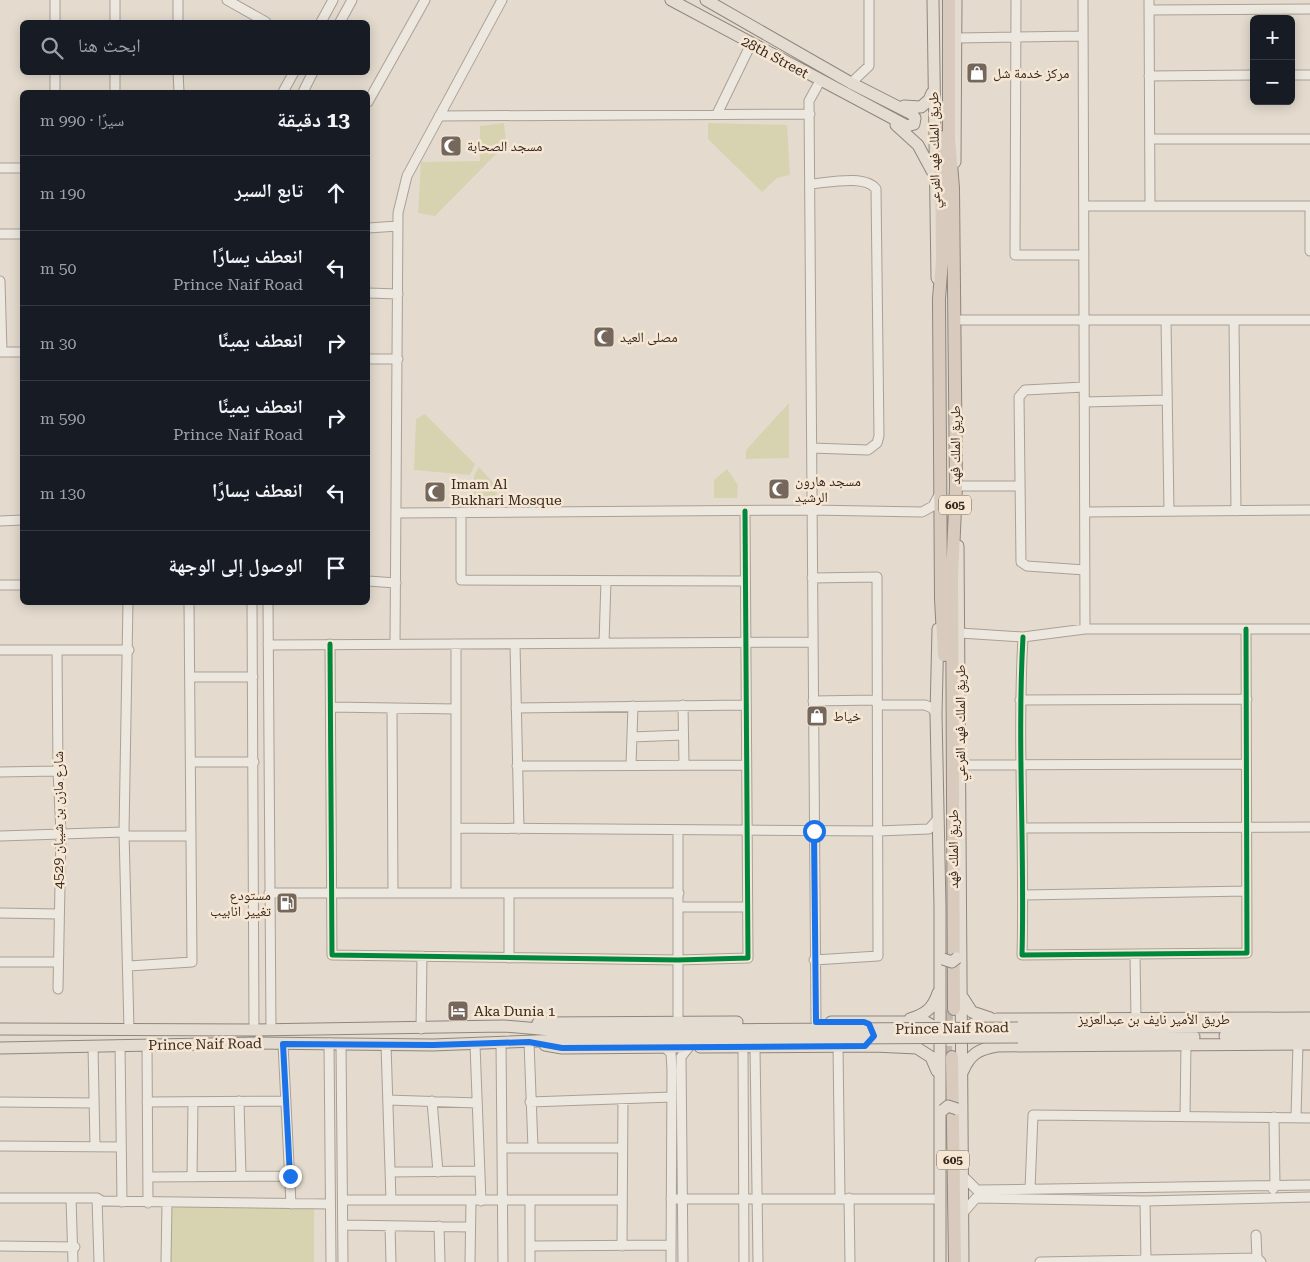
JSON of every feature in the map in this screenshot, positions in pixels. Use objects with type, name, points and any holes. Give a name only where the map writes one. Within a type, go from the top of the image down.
[{"type":"highway","name":"طريق الملك فهد","points":[[940,0],[942,260],[939,299],[941,599],[944,649],[951,1012]]},
{"type":"highway","name":"طريق الملك فهد","points":[[949,0],[949,139],[953,188],[956,486],[952,576],[951,1012]]},
{"type":"highway","name":"605","points":[[948,1262],[950,1055]]},
{"type":"highway","name":"605","points":[[950,1055],[955,1262]]},
{"type":"main road","name":"28th Street","points":[[671,0],[879,112]]},
{"type":"main road","name":"28th Street","points":[[706,0],[851,83],[885,100]]},
{"type":"main road","name":"طريق الملك فهد الفرعي","points":[[932,0],[935,259],[939,299]]},
{"type":"main road","name":"طريق الملك فهد الفرعي","points":[[953,188],[956,138],[956,0]]},
{"type":"main road","points":[[885,100],[917,108],[925,105],[933,90]]},
{"type":"main road","points":[[879,112],[907,126],[914,124],[915,118],[912,114],[885,100]]},
{"type":"main road","points":[[879,112],[918,145],[934,177]]},
{"type":"main road","name":"طريق الملك فهد الفرعي","points":[[951,1012],[962,995],[959,954],[961,765],[960,570],[955,514]]},
{"type":"main road","name":"طريق الملك فهد الفرعي","points":[[941,599],[937,651],[936,714],[941,955],[939,989],[951,1012],[951,1033]]},
{"type":"main road","points":[[941,955],[952,962],[959,954]]},
{"type":"main road","points":[[903,1021],[922,1016],[930,1009],[939,989]]},
{"type":"main road","points":[[962,995],[972,1012],[984,1017],[1003,1019]]},
{"type":"main road","points":[[951,1012],[957,1023],[941,1047],[950,1055],[961,1078]]},
{"type":"main road","name":"طريق الأمير نايف بن عبدالعزيز","points":[[1003,1019],[1310,1018]]},
{"type":"main road","points":[[899,1047],[925,1044],[973,1024],[1003,1019]]},
{"type":"main road","points":[[1002,1045],[996,1039],[995,1031],[1003,1019]]},
{"type":"main road","points":[[903,1021],[930,1023],[973,1043],[1002,1045]]},
{"type":"main road","name":"Prince Naif Road","points":[[0,1029],[421,1029],[560,1022],[903,1021]]},
{"type":"main road","points":[[864,1022],[869,1024],[873,1031],[872,1040],[865,1046]]},
{"type":"main road","name":"Prince Naif Road","points":[[504,1026],[562,1030],[840,1038],[865,1046],[899,1047]]},
{"type":"main road","name":"Prince Naif Road","points":[[0,1048],[283,1044],[475,1045],[561,1040],[840,1038],[1310,1026]]},
{"type":"main road","name":"Prince Naif Road","points":[[1018,1032],[1310,1036]]},
{"type":"main road","points":[[938,1075],[958,1044],[951,1033]]},
{"type":"main road","name":"Prince Naif Road","points":[[529,1042],[562,1048],[755,1047],[840,1038]]},
{"type":"main road","name":"طريق الأمير نايف بن عبدالعزيز","points":[[1002,1045],[1310,1044]]},
{"type":"main road","points":[[963,1262],[959,1112],[961,1078],[972,1055],[982,1049],[1002,1045]]},
{"type":"main road","points":[[899,1047],[917,1048],[927,1054],[938,1075],[940,1114],[940,1262]]},
{"type":"main road","points":[[940,1114],[948,1106],[959,1112]]},
{"type":"street","points":[[55,0],[55,20]]},
{"type":"street","points":[[115,0],[115,20]]},
{"type":"street","points":[[178,0],[178,20]]},
{"type":"street","points":[[227,0],[262,20]]},
{"type":"street","points":[[322,20],[333,0]]},
{"type":"street","points":[[341,20],[352,0]]},
{"type":"street","points":[[370,98],[425,0]]},
{"type":"street","points":[[395,644],[398,513],[398,213],[407,176],[502,0]]},
{"type":"street","points":[[851,83],[869,66],[869,0]]},
{"type":"street","points":[[1016,0],[1015,255],[1084,255]]},
{"type":"street","points":[[1083,0],[1085,629]]},
{"type":"street","points":[[1149,0],[1150,206]]},
{"type":"street","points":[[1149,10],[1310,9]]},
{"type":"street","points":[[957,38],[1083,36]]},
{"type":"street","points":[[717,114],[751,44]]},
{"type":"street","points":[[55,75],[55,90]]},
{"type":"street","points":[[115,75],[115,90]]},
{"type":"street","points":[[178,75],[179,90]]},
{"type":"street","points":[[284,90],[292,75]]},
{"type":"street","points":[[304,90],[312,75]]},
{"type":"street","points":[[1295,75],[1310,75]]},
{"type":"street","points":[[1149,76],[1250,76]]},
{"type":"street","points":[[816,1022],[812,701],[809,101],[820,81]]},
{"type":"street","points":[[439,116],[810,114]]},
{"type":"street","points":[[1150,139],[1310,139]]},
{"type":"street","points":[[0,168],[20,168]]},
{"type":"street","points":[[810,184],[862,180],[873,185],[876,189],[880,436],[877,443],[868,450],[812,448]]},
{"type":"street","points":[[1084,206],[1310,206],[1310,251]]},
{"type":"street","points":[[370,228],[398,226]]},
{"type":"street","points":[[0,234],[20,234]]},
{"type":"street","points":[[0,281],[1,352],[20,352]]},
{"type":"street","points":[[370,293],[398,294]]},
{"type":"street","points":[[954,320],[1084,322],[1310,320]]},
{"type":"street","points":[[1166,321],[1169,511]]},
{"type":"street","points":[[1234,321],[1236,510]]},
{"type":"street","points":[[370,359],[398,359]]},
{"type":"street","points":[[1084,387],[1025,390],[1021,392],[1019,397],[1019,486],[1021,562],[1027,566],[1085,570]]},
{"type":"street","points":[[1084,402],[1167,400]]},
{"type":"street","points":[[956,486],[1019,486]]},
{"type":"street","points":[[398,513],[811,510],[922,512],[933,506],[940,492]]},
{"type":"street","points":[[1084,512],[1310,510]]},
{"type":"street","points":[[330,644],[332,955],[678,960],[748,958],[745,511]]},
{"type":"street","points":[[461,512],[461,580],[745,581]]},
{"type":"street","points":[[0,520],[20,520]]},
{"type":"street","points":[[812,578],[877,577],[878,956],[814,960]]},
{"type":"street","points":[[370,581],[396,583]]},
{"type":"street","points":[[604,643],[606,581]]},
{"type":"street","points":[[0,585],[20,585]]},
{"type":"street","points":[[128,605],[124,834],[129,966],[129,1029]]},
{"type":"street","points":[[129,966],[192,962],[190,605]]},
{"type":"street","points":[[252,605],[254,1030]]},
{"type":"street","points":[[268,605],[269,1005],[271,1030]]},
{"type":"street","points":[[960,633],[1023,637],[1085,629],[1310,629]]},
{"type":"street","points":[[1023,637],[1020,700],[1024,895],[1022,955],[1247,954],[1246,629]]},
{"type":"street","points":[[268,645],[812,642]]},
{"type":"street","points":[[456,644],[456,893]]},
{"type":"street","points":[[515,644],[519,829]]},
{"type":"street","points":[[0,650],[128,650]]},
{"type":"street","name":"شارع مازن بن شيبان 4529","points":[[57,650],[58,771],[61,834],[58,988]]},
{"type":"street","points":[[190,677],[253,677]]},
{"type":"street","points":[[1020,700],[1247,699]]},
{"type":"street","points":[[812,701],[925,705],[932,708],[936,714]]},
{"type":"street","points":[[516,708],[745,705]]},
{"type":"street","points":[[631,765],[633,706]]},
{"type":"street","points":[[683,706],[684,765]]},
{"type":"street","points":[[331,707],[456,709]]},
{"type":"street","points":[[392,708],[393,893]]},
{"type":"street","points":[[632,737],[683,736]]},
{"type":"street","points":[[191,762],[254,762]]},
{"type":"street","points":[[961,765],[1246,764]]},
{"type":"street","points":[[517,766],[746,765]]},
{"type":"street","points":[[0,772],[58,771]]},
{"type":"street","points":[[456,828],[878,831],[929,829],[937,820]]},
{"type":"street","points":[[1022,828],[1310,827]]},
{"type":"street","points":[[678,830],[678,1022]]},
{"type":"street","points":[[0,836],[124,834],[191,836]]},
{"type":"street","points":[[1024,895],[1247,891]]},
{"type":"street","points":[[269,892],[679,894]]},
{"type":"street","points":[[509,893],[509,958]]},
{"type":"street","points":[[679,907],[747,908]]},
{"type":"street","points":[[0,913],[58,914]]},
{"type":"street","points":[[1135,954],[1136,1019]]},
{"type":"street","points":[[421,1029],[422,956]]},
{"type":"street","points":[[0,962],[58,962]]},
{"type":"street","points":[[254,1004],[262,1008],[269,1005]]},
{"type":"street","points":[[840,1038],[845,1198],[850,1262]]},
{"type":"street","points":[[501,1042],[504,1201],[503,1262]]},
{"type":"street","points":[[529,1042],[533,1148]]},
{"type":"street","points":[[283,1044],[291,1204]]},
{"type":"street","points":[[335,1044],[342,1085],[343,1262]]},
{"type":"street","points":[[331,1262],[330,1087],[335,1044]]},
{"type":"street","points":[[1185,1116],[1186,1044]]},
{"type":"street","points":[[1296,1117],[1298,1044]]},
{"type":"street","points":[[147,1045],[148,1203]]},
{"type":"street","points":[[386,1045],[391,1200]]},
{"type":"street","points":[[475,1045],[481,1201]]},
{"type":"street","points":[[93,1046],[95,1147]]},
{"type":"street","points":[[120,1046],[122,1202]]},
{"type":"street","points":[[664,1047],[671,1053],[671,1262]]},
{"type":"street","points":[[683,1262],[682,1057],[689,1047]]},
{"type":"street","points":[[743,1047],[744,1262]]},
{"type":"street","points":[[755,1047],[758,1262]]},
{"type":"street","points":[[743,1077],[756,1076]]},
{"type":"street","points":[[330,1087],[342,1085]]},
{"type":"street","points":[[530,1102],[672,1097]]},
{"type":"street","points":[[622,1099],[622,1246]]},
{"type":"street","points":[[388,1100],[477,1103]]},
{"type":"street","points":[[239,1101],[241,1176]]},
{"type":"street","points":[[148,1102],[286,1101]]},
{"type":"street","points":[[432,1101],[438,1172]]},
{"type":"street","points":[[0,1102],[94,1103]]},
{"type":"street","points":[[192,1176],[194,1102]]},
{"type":"street","points":[[1030,1189],[1033,1115],[1310,1118]]},
{"type":"street","points":[[1267,1198],[1275,1186],[1274,1117]]},
{"type":"street","points":[[0,1146],[121,1148]]},
{"type":"street","points":[[503,1148],[622,1148]]},
{"type":"street","points":[[390,1172],[479,1171]]},
{"type":"street","points":[[148,1177],[290,1176]]},
{"type":"street","points":[[962,1176],[977,1190],[1310,1185]]},
{"type":"street","points":[[963,1213],[976,1198],[1145,1201],[1310,1197]]},
{"type":"street","points":[[0,1198],[97,1198],[102,1201],[148,1203],[330,1204]]},
{"type":"street","points":[[71,1198],[75,1247],[74,1262]]},
{"type":"street","points":[[97,1198],[99,1262]]},
{"type":"street","points":[[671,1200],[939,1199]]},
{"type":"street","points":[[343,1200],[622,1200]]},
{"type":"street","points":[[470,1262],[471,1201]]},
{"type":"street","points":[[530,1201],[530,1262]]},
{"type":"street","points":[[1145,1201],[1146,1262]]},
{"type":"street","points":[[166,1262],[167,1203]]},
{"type":"street","points":[[343,1226],[470,1227]]},
{"type":"street","points":[[390,1226],[391,1262]]},
{"type":"street","points":[[439,1226],[440,1262]]},
{"type":"street","points":[[1040,1262],[1259,1260],[1256,1235]]},
{"type":"street","points":[[530,1246],[671,1245]]},
{"type":"street","points":[[0,1246],[75,1247]]},
{"type":"street","points":[[331,1248],[343,1247]]},
{"type":"shaded area","points":[[504,123],[506,144],[435,216],[418,213],[421,162],[480,161],[480,126]]},
{"type":"shaded area","points":[[708,123],[787,125],[790,175],[777,178],[762,192],[708,139]]},
{"type":"shaded area","points":[[789,403],[789,458],[746,459],[746,450]]},
{"type":"shaded area","points":[[425,414],[475,464],[470,475],[414,470],[416,419]]},
{"type":"shaded area","points":[[479,467],[497,487],[496,502],[473,502],[474,476]]},
{"type":"shaded area","points":[[727,469],[738,485],[737,498],[714,498],[714,480]]},
{"type":"shaded area","points":[[172,1207],[314,1208],[314,1262],[171,1262]]},
{"type":"tunnel","points":[[946,1058],[947,1009]]},
{"type":"cycle path","points":[[330,644],[332,955],[678,960],[748,958],[745,511]]},
{"type":"cycle path","points":[[1023,637],[1021,677],[1022,955],[1247,953],[1246,629]]},
{"type":"place","name":"مركز خدمة شل","points":[[977,73]]},
{"type":"place","name":"مسجد الصحابة","points":[[451,146]]},
{"type":"place","name":"مصلى العيد","points":[[604,337]]},
{"type":"place","name":"مسجد هارون الرشيد","points":[[779,489]]},
{"type":"place","name":"Imam Al Bukhari Mosque","points":[[435,492]]},
{"type":"place","name":"خياط","points":[[817,716]]},
{"type":"place","name":"مستودع تغيير انابيب","points":[[287,903]]},
{"type":"place","name":"Aka Dunia 1","points":[[458,1011]]},
{"type":"route","points":[[290,1176],[283,1044],[475,1045],[501,1042],[529,1042],[562,1048],[865,1046],[874,1036],[872,1027],[869,1024],[864,1022],[816,1022],[814,831]]}]
